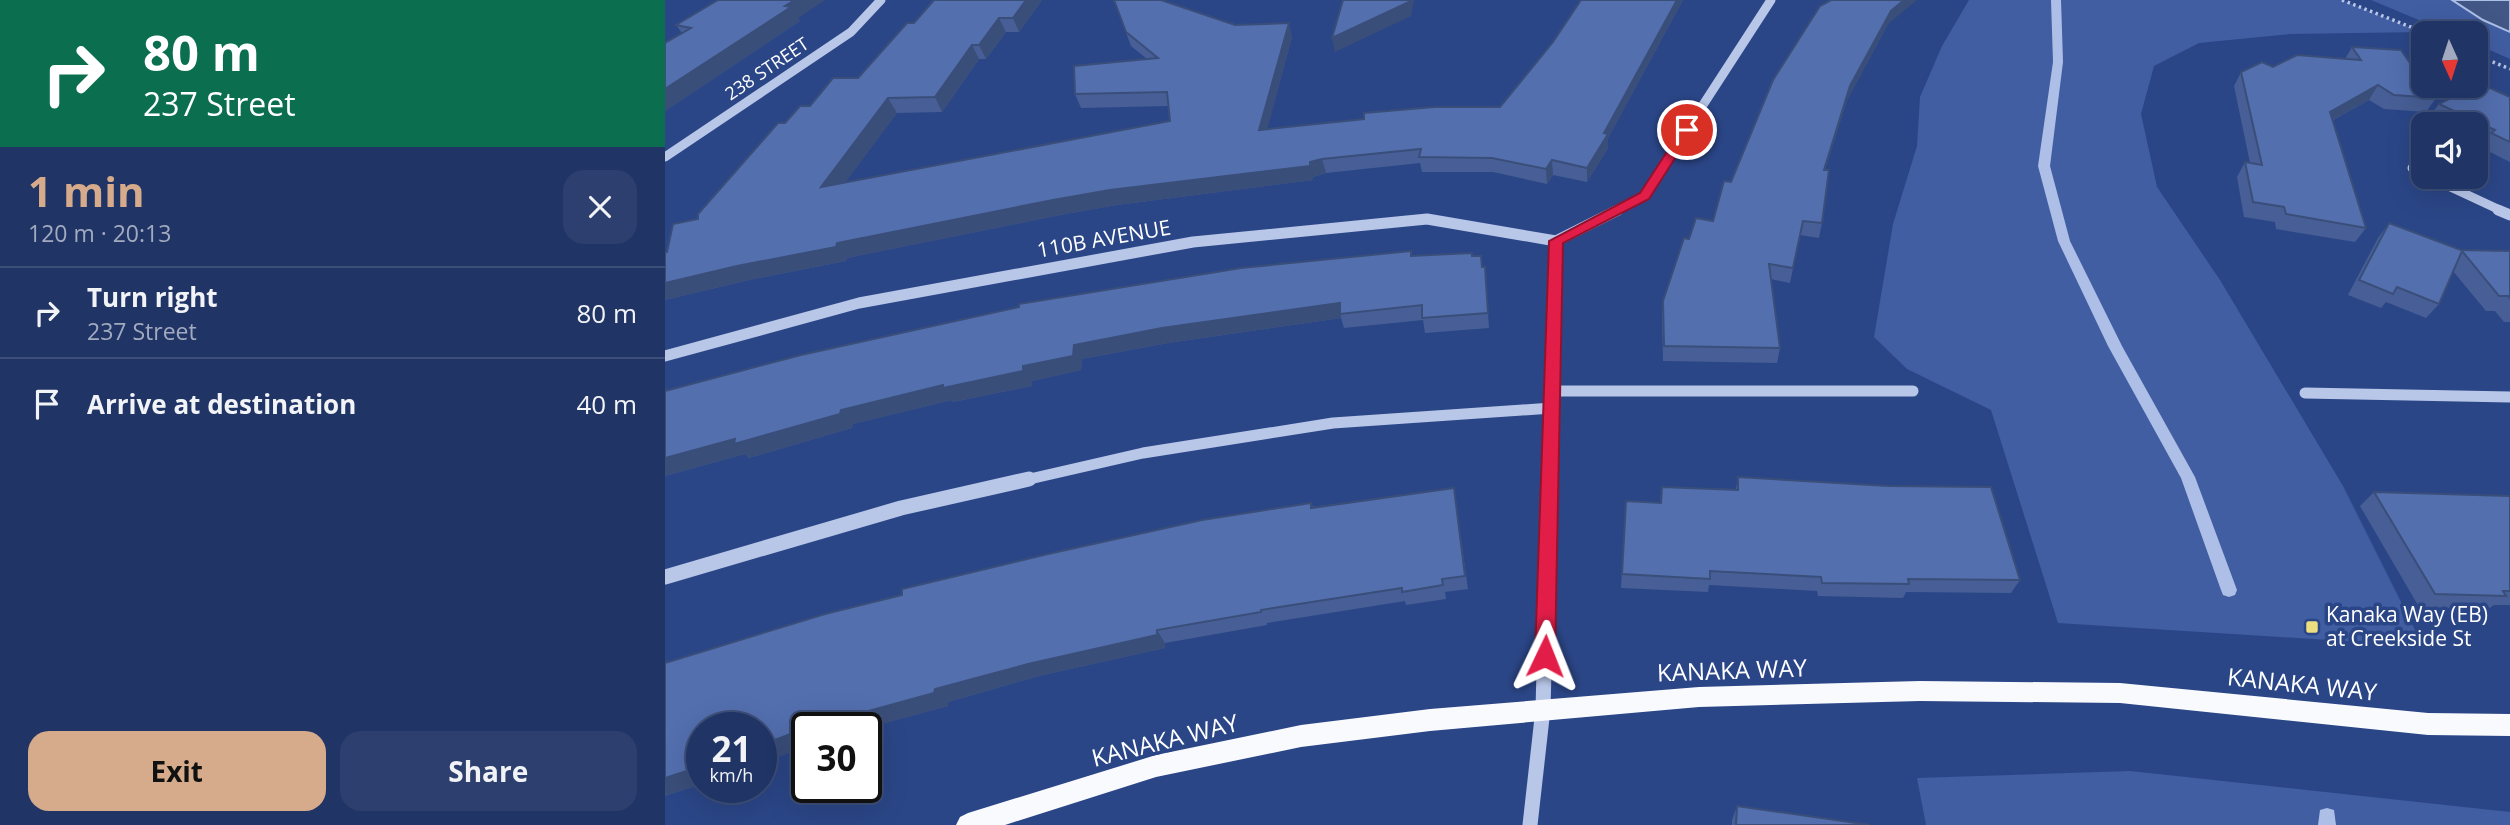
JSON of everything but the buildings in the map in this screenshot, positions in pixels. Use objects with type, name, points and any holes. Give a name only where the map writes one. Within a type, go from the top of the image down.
[{"type":"main road","name":"KANAKA WAY","points":[[968,825],[1156,766],[1275,742],[1430,720],[1699,697],[1920,691],[2120,692],[2428,724],[2510,725]]},
{"type":"street","name":"238 STREET","points":[[665,157],[851,32],[881,0]]},
{"type":"street","points":[[1530,825],[1543,709],[1556,241],[1644,196],[1771,0]]},
{"type":"street","points":[[2455,189],[2510,215]]},
{"type":"street","name":"110B AVENUE","points":[[665,356],[859,303],[1193,242],[1427,219],[1556,241]]},
{"type":"street","points":[[1552,391],[1654,388],[1913,391]]},
{"type":"street","points":[[2305,393],[2510,397]]},
{"type":"street","points":[[665,577],[901,508],[1143,453],[1333,423],[1552,408]]},
{"type":"path","points":[[2342,0],[2411,27]]},
{"type":"path","points":[[2489,60],[2510,69]]},
{"type":"shaded area","points":[[1969,0],[2342,0],[2411,28],[2411,32],[2290,34],[2199,43],[2154,66],[2141,114],[2157,187],[2220,280],[2343,486],[2423,646],[2058,623],[1991,410],[1907,369],[1874,337],[1893,224],[1917,146],[1920,97],[1942,46]]},
{"type":"shaded area","points":[[2371,0],[2452,0],[2485,21],[2421,21]]},
{"type":"shaded area","points":[[2452,0],[2510,0],[2510,32],[2483,20]]},
{"type":"shaded area","points":[[2489,23],[2510,32],[2510,59],[2489,50]]},
{"type":"shaded area","points":[[2130,771],[2510,812],[2510,825],[1926,825],[1917,778]]},
{"type":"waterway","points":[[2056,0],[2058,62],[2044,166],[2064,241],[2115,346],[2188,477],[2229,590]]},
{"type":"waterway","points":[[2327,817],[2327,825]]},
{"type":"place","name":"Kanaka Way (EB) at Creekside St","points":[[2312,627]]},
{"type":"route","points":[[1545,656],[1556,241],[1644,196],[1687,130]]}]
